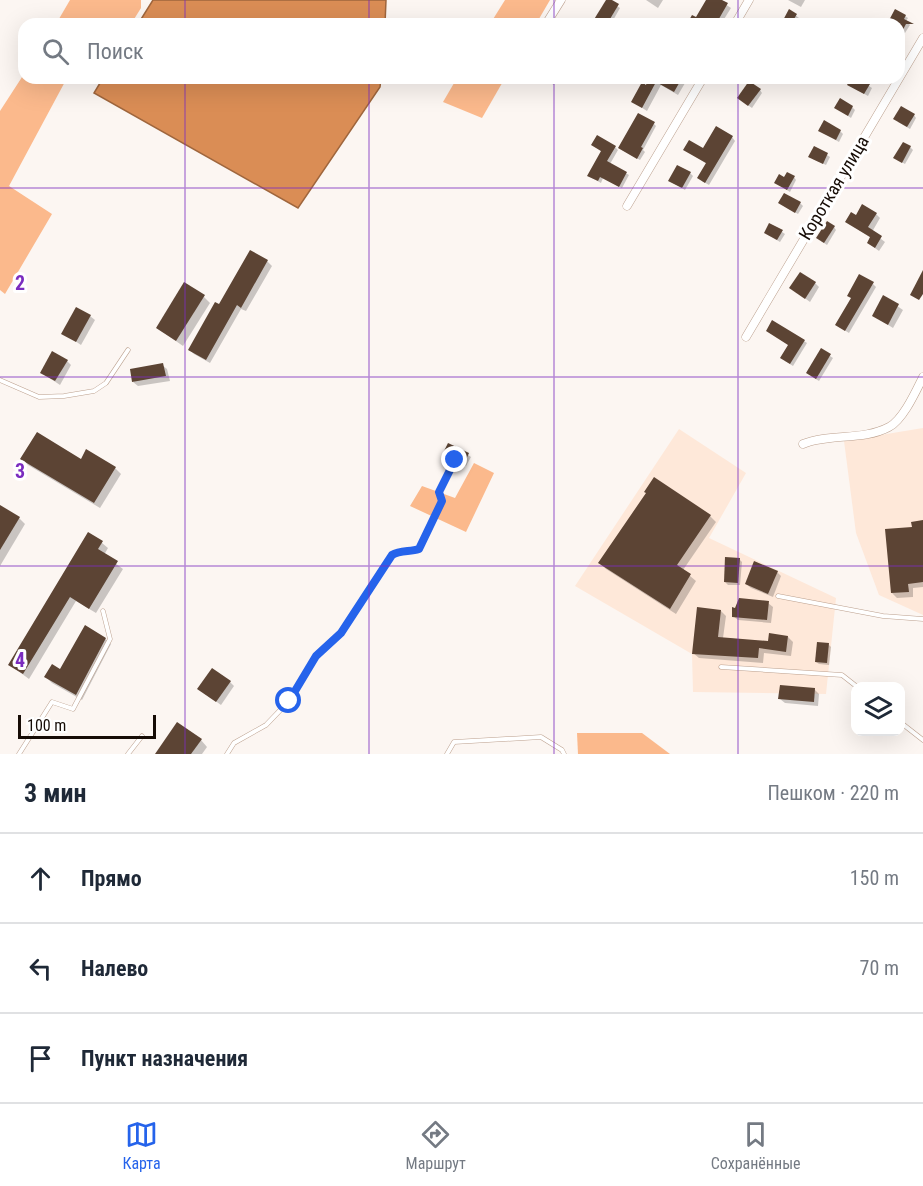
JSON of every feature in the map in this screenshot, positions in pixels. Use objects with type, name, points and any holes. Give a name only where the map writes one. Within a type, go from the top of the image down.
[{"type":"street","points":[[550,18],[561,0]]},
{"type":"street","points":[[738,18],[749,0]]},
{"type":"street","name":"Короткая улица","points":[[905,68],[923,38]]},
{"type":"street","points":[[627,206],[699,84]]},
{"type":"street","name":"Короткая улица","points":[[746,337],[896,84]]},
{"type":"street","points":[[802,444],[814,439],[867,434],[891,427],[907,407],[923,377]]},
{"type":"lane","points":[[0,380],[39,397],[64,396],[94,390],[106,382],[128,350]]},
{"type":"lane","points":[[227,754],[234,743],[266,725],[289,701],[316,656],[341,633],[392,555],[419,549],[442,501],[439,492],[455,460]]},
{"type":"lane","points":[[778,596],[883,616],[923,619]]},
{"type":"lane","points":[[19,754],[52,702],[74,709],[110,639],[102,612]]},
{"type":"lane","points":[[721,667],[842,675],[851,683]]},
{"type":"lane","points":[[905,726],[923,740]]},
{"type":"lane","points":[[128,754],[142,736]]},
{"type":"lane","points":[[447,754],[454,742],[541,736],[562,750],[564,754]]},
{"type":"shaded area","points":[[70,0],[141,0],[141,8],[135,18],[60,18]]},
{"type":"shaded area","points":[[153,0],[386,0],[385,18],[142,18]]},
{"type":"shaded area","points":[[505,0],[550,0],[540,18],[494,18]]},
{"type":"shaded area","points":[[18,83],[64,84],[9,186],[52,214],[5,294],[0,290],[0,111]]},
{"type":"shaded area","points":[[99,84],[380,84],[298,208],[94,93]]},
{"type":"shaded area","points":[[454,84],[502,84],[482,118],[443,102]]},
{"type":"shaded area","points":[[923,428],[923,615],[879,595],[856,533],[844,441]]},
{"type":"shaded area","points":[[679,429],[746,473],[709,538],[836,598],[826,694],[693,692],[692,654],[575,586]]},
{"type":"shaded area","points":[[474,463],[494,473],[466,532],[410,506],[422,486],[455,498]]},
{"type":"shaded area","points":[[577,733],[642,733],[670,754],[578,754]]},
{"type":"building","points":[[606,0],[619,4],[611,18],[595,18]]},
{"type":"building","points":[[706,0],[722,0],[728,3],[719,18],[690,18],[692,15],[696,17]]},
{"type":"building","points":[[789,9],[797,14],[795,18],[784,18]]},
{"type":"building","points":[[895,9],[906,15],[904,18],[890,18]]},
{"type":"building","points":[[641,84],[655,84],[642,108],[631,102]]},
{"type":"building","points":[[660,84],[679,84],[674,92]]},
{"type":"building","points":[[747,84],[754,84],[761,89],[748,106],[737,98]]},
{"type":"building","points":[[848,84],[870,84],[864,94]]},
{"type":"building","points":[[840,98],[853,106],[848,116],[834,108]]},
{"type":"building","points":[[901,106],[915,114],[907,127],[893,119]]},
{"type":"building","points":[[638,113],[655,122],[637,159],[618,148]]},
{"type":"building","points":[[824,120],[841,130],[836,140],[818,131]]},
{"type":"building","points":[[716,126],[733,136],[705,183],[697,178],[706,163],[683,150],[689,140],[703,148]]},
{"type":"building","points":[[597,135],[616,146],[607,161],[627,172],[619,187],[600,177],[598,181],[587,176],[601,151],[591,145]]},
{"type":"building","points":[[903,142],[911,146],[902,163],[893,158]]},
{"type":"building","points":[[814,146],[828,153],[823,164],[808,157]]},
{"type":"building","points":[[677,165],[691,172],[682,188],[668,181]]},
{"type":"building","points":[[787,172],[795,176],[787,190],[774,183],[779,174],[784,177]]},
{"type":"building","points":[[784,193],[801,202],[795,213],[778,203]]},
{"type":"building","points":[[862,204],[877,213],[868,227],[882,236],[875,248],[867,243],[870,237],[845,222],[851,212],[856,215]]},
{"type":"building","points":[[827,221],[835,226],[824,243],[816,238]]},
{"type":"building","points":[[769,223],[783,230],[777,240],[764,233]]},
{"type":"building","points":[[250,250],[268,260],[241,308],[237,305],[206,360],[188,350],[215,302],[219,304]]},
{"type":"building","points":[[923,270],[923,294],[919,300],[910,295]]},
{"type":"building","points":[[800,272],[816,282],[805,299],[789,288]]},
{"type":"building","points":[[859,274],[874,282],[845,331],[835,325],[851,298],[847,296]]},
{"type":"building","points":[[184,282],[205,295],[176,341],[156,328]]},
{"type":"building","points":[[883,295],[899,304],[888,325],[872,316]]},
{"type":"building","points":[[76,307],[91,315],[76,342],[61,334]]},
{"type":"building","points":[[772,320],[805,340],[790,364],[780,358],[788,345],[766,331]]},
{"type":"building","points":[[821,348],[831,354],[816,379],[806,373]]},
{"type":"building","points":[[52,351],[68,360],[55,381],[40,373]]},
{"type":"building","points":[[163,363],[166,376],[132,382],[130,369]]},
{"type":"building","points":[[37,432],[81,459],[86,449],[116,467],[94,503],[20,459]]},
{"type":"building","points":[[448,443],[469,453],[464,464],[459,462],[457,457],[451,458],[443,453]]},
{"type":"building","points":[[654,477],[711,515],[677,565],[691,574],[670,609],[598,563],[646,493],[644,492]]},
{"type":"building","points":[[0,505],[20,517],[0,550]]},
{"type":"building","points":[[923,520],[923,582],[908,584],[909,592],[891,593],[885,529],[912,527],[911,522]]},
{"type":"building","points":[[88,532],[103,541],[98,549],[118,561],[89,609],[70,597],[23,674],[8,665]]},
{"type":"building","points":[[725,557],[740,558],[738,583],[724,582]]},
{"type":"building","points":[[754,561],[778,571],[768,594],[745,584]]},
{"type":"building","points":[[739,598],[769,601],[767,620],[732,617],[732,607],[735,608]]},
{"type":"building","points":[[697,607],[721,610],[718,637],[768,641],[769,633],[788,636],[786,652],[759,648],[758,658],[692,654]]},
{"type":"building","points":[[85,625],[106,638],[76,695],[44,677],[52,664],[60,669]]},
{"type":"building","points":[[817,642],[829,643],[827,663],[815,662]]},
{"type":"building","points":[[212,668],[231,681],[216,702],[197,689]]},
{"type":"building","points":[[780,685],[815,688],[814,702],[778,699]]},
{"type":"building","points":[[177,722],[202,739],[191,754],[155,754]]},
{"type":"route","points":[[289,701],[316,656],[341,633],[392,555],[419,549],[442,501],[439,492],[455,460]]}]
